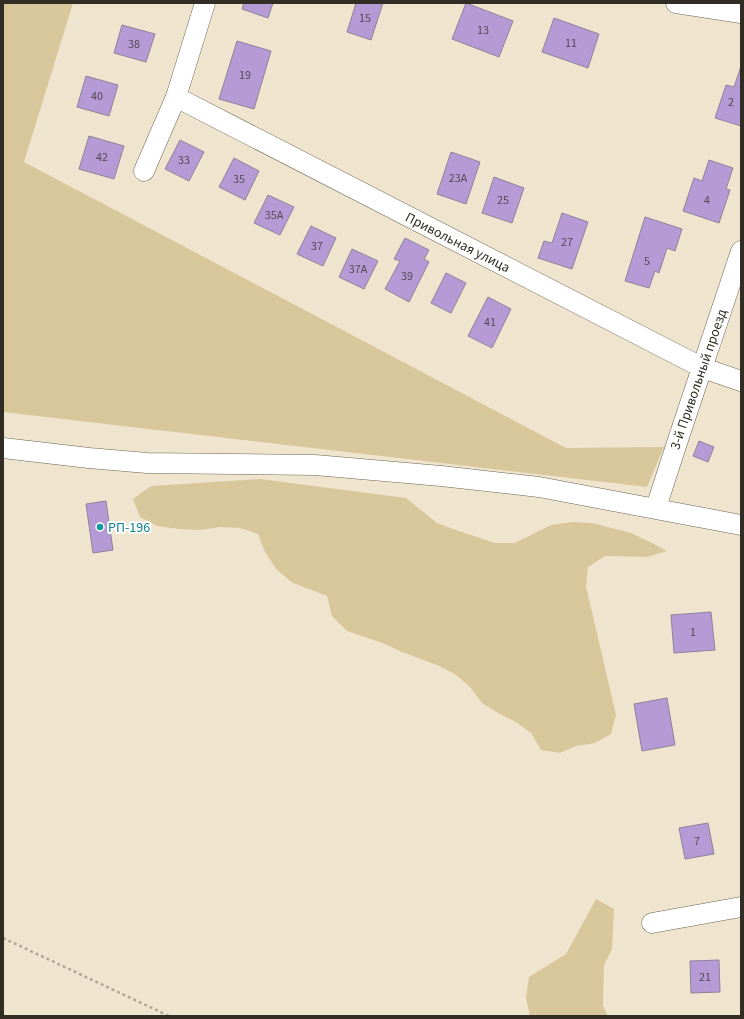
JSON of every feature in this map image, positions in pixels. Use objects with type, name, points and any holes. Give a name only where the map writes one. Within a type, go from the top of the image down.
[{"type":"street","points":[[144,171],[176,97],[205,3]]},
{"type":"street","points":[[676,3],[741,13]]},
{"type":"street","name":"Привольная улица","points":[[176,97],[703,368],[741,381]]},
{"type":"street","name":"3-й Привольный проезд","points":[[656,508],[741,251]]},
{"type":"street","points":[[3,448],[147,463],[315,465],[441,476],[539,487],[741,525]]},
{"type":"street","points":[[652,924],[741,907]]},
{"type":"path","points":[[3,938],[169,1016]]},
{"type":"shaded area","points":[[3,3],[73,3],[24,162],[566,448],[664,447],[647,487],[3,412]]},
{"type":"shaded area","points":[[260,479],[406,498],[437,523],[495,543],[515,543],[551,525],[572,522],[592,523],[631,533],[667,551],[647,557],[605,556],[588,567],[586,586],[616,715],[611,734],[595,743],[576,746],[560,753],[541,750],[531,733],[516,722],[482,703],[470,687],[455,674],[385,644],[347,631],[332,616],[327,596],[293,583],[276,569],[265,552],[258,534],[240,528],[221,527],[198,530],[157,526],[140,517],[133,499],[151,486]]},
{"type":"shaded area","points":[[596,899],[614,909],[612,949],[604,965],[603,1006],[608,1016],[530,1016],[526,998],[529,977],[566,954]]},
{"type":"building","points":[[244,3],[273,3],[268,18],[242,9]]},
{"type":"building","points":[[356,3],[383,3],[371,40],[347,32]]},
{"type":"building","points":[[466,3],[513,21],[499,57],[452,39]]},
{"type":"building","points":[[554,18],[599,34],[588,68],[542,52]]},
{"type":"building","points":[[122,25],[155,34],[146,62],[114,53]]},
{"type":"building","points":[[237,41],[271,51],[254,109],[219,99]]},
{"type":"building","points":[[741,66],[741,126],[715,118],[726,85],[734,87]]},
{"type":"building","points":[[86,76],[118,85],[109,116],[77,107]]},
{"type":"building","points":[[89,136],[124,146],[114,179],[79,169]]},
{"type":"building","points":[[180,140],[204,152],[189,181],[165,169]]},
{"type":"building","points":[[451,152],[480,162],[466,204],[437,194]]},
{"type":"building","points":[[234,158],[259,171],[245,200],[219,187]]},
{"type":"building","points":[[709,160],[733,168],[726,189],[730,190],[719,223],[683,211],[694,178],[702,181]]},
{"type":"building","points":[[494,177],[524,188],[512,223],[482,213]]},
{"type":"building","points":[[268,195],[294,207],[280,235],[254,223]]},
{"type":"building","points":[[562,213],[588,222],[572,269],[538,258],[544,241],[552,243]]},
{"type":"building","points":[[645,217],[682,229],[675,251],[667,248],[659,273],[655,271],[649,288],[625,281]]},
{"type":"building","points":[[311,226],[336,238],[323,266],[297,254]]},
{"type":"building","points":[[405,238],[429,250],[424,259],[429,262],[409,302],[385,289],[400,261],[394,259]]},
{"type":"building","points":[[352,249],[378,261],[364,289],[339,277]]},
{"type":"building","points":[[446,273],[466,283],[451,313],[431,303]]},
{"type":"building","points":[[488,297],[511,309],[492,348],[468,336]]},
{"type":"building","points":[[699,441],[714,447],[708,462],[693,456]]},
{"type":"building","name":"РП-196","points":[[106,501],[113,550],[93,553],[86,504]]},
{"type":"building","points":[[711,612],[715,650],[674,653],[671,615]]},
{"type":"building","points":[[667,698],[675,745],[642,751],[634,704]]},
{"type":"building","points":[[708,823],[714,854],[685,859],[679,828]]},
{"type":"building","points":[[719,960],[720,992],[691,993],[690,961]]},
{"type":"place","name":"РП-196","points":[[100,527]]}]
